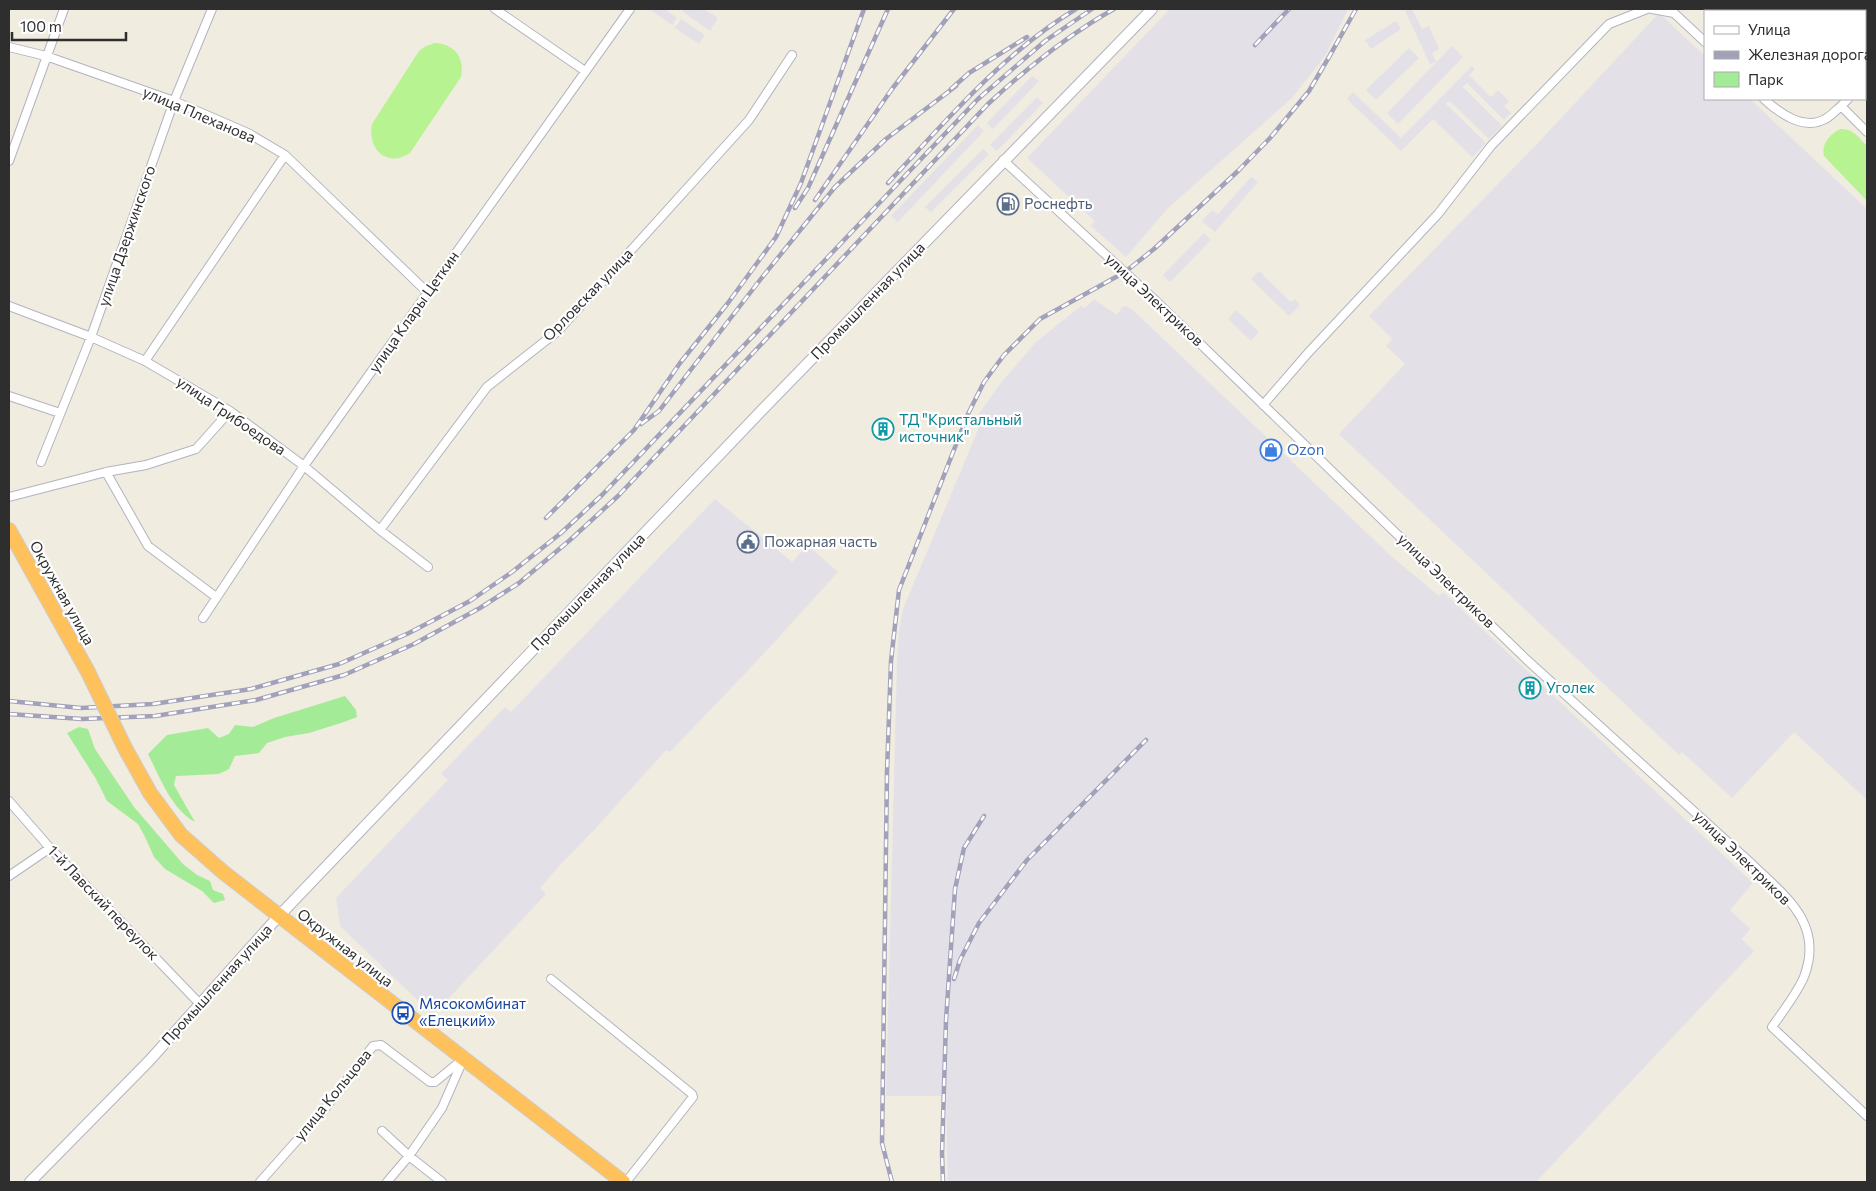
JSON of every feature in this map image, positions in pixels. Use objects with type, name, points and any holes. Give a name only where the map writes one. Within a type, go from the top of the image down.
[{"type":"highway","name":"Окружная улица","points":[[9,530],[88,672],[125,748],[150,793],[181,835],[278,916],[624,1182]]},
{"type":"street","points":[[9,162],[11,149],[64,9]]},
{"type":"street","name":"улица Дзержинского","points":[[41,462],[91,337],[174,102],[212,9]]},
{"type":"street","points":[[495,9],[585,71]]},
{"type":"street","name":"улица Клары Цеткин","points":[[203,618],[304,466],[630,9]]},
{"type":"street","name":"Промышленная улица","points":[[30,1182],[148,1061],[278,916],[757,415],[1152,9]]},
{"type":"street","points":[[1264,405],[1308,353],[1438,214],[1490,146],[1609,24],[1647,9]]},
{"type":"street","points":[[1652,9],[1674,13],[1704,41]]},
{"type":"street","name":"улица Плеханова","points":[[9,47],[46,56],[174,102],[248,133],[285,155],[427,292]]},
{"type":"street","name":"Орловская улица","points":[[380,530],[487,387],[558,331],[749,120],[792,55]]},
{"type":"street","points":[[1765,100],[1789,118],[1808,123],[1824,120],[1847,100]]},
{"type":"street","points":[[1841,106],[1867,132]]},
{"type":"street","points":[[145,361],[285,155]]},
{"type":"street","name":"улица Электриков","points":[[1003,160],[1125,272],[1527,660],[1752,864],[1784,896],[1803,918],[1810,938],[1805,975],[1772,1027],[1867,1116]]},
{"type":"street","name":"улица Грибоедова","points":[[9,306],[91,337],[145,361],[230,412],[304,466],[380,530],[428,567]]},
{"type":"street","points":[[9,396],[60,414]]},
{"type":"street","points":[[9,497],[106,472],[146,465],[196,449],[230,412]]},
{"type":"street","points":[[106,472],[148,546],[216,597]]},
{"type":"street","name":"1-й Лавский переулок","points":[[9,801],[50,848],[200,1003]]},
{"type":"street","points":[[9,876],[50,848]]},
{"type":"street","points":[[551,979],[692,1094],[693,1097],[624,1182]]},
{"type":"street","name":"улица Кольцова","points":[[260,1182],[323,1111],[373,1046],[381,1045],[430,1082],[435,1082],[463,1059]]},
{"type":"street","points":[[387,1182],[409,1156],[442,1108],[463,1059]]},
{"type":"street","points":[[382,1131],[409,1156],[442,1182]]},
{"type":"street","points":[[267,1176],[273,1182]]},
{"type":"shaded area","points":[[649,9],[665,9],[677,18],[672,25]]},
{"type":"shaded area","points":[[684,9],[704,9],[718,18],[710,31],[682,11]]},
{"type":"shaded area","points":[[1170,9],[1348,9],[1325,56],[1292,98],[1168,208],[1126,257],[1091,226],[1095,221],[1027,158]]},
{"type":"shaded area","points":[[1412,9],[1422,29],[1429,26],[1439,49],[1432,53],[1436,62],[1430,64],[1405,11]]},
{"type":"shaded area","points":[[1659,13],[1704,55],[1704,100],[1751,100],[1867,209],[1867,800],[1794,732],[1732,798],[1682,752],[1679,755],[1339,434],[1405,364],[1386,346],[1392,339],[1369,316],[1536,145]]},
{"type":"shaded area","points":[[681,19],[705,35],[699,44],[675,28]]},
{"type":"shaded area","points":[[1396,21],[1401,29],[1371,49],[1365,40]]},
{"type":"shaded area","points":[[1452,46],[1463,57],[1398,124],[1387,113]]},
{"type":"shaded area","points":[[1409,48],[1419,58],[1376,100],[1366,90]]},
{"type":"shaded area","points":[[1472,66],[1475,69],[1469,75],[1491,97],[1498,90],[1509,101],[1504,106],[1511,113],[1504,120],[1467,83],[1463,87],[1502,126],[1489,139],[1450,101],[1446,104],[1486,143],[1472,157],[1433,119],[1401,151],[1347,99],[1353,92],[1401,138]]},
{"type":"shaded area","points":[[1032,76],[1039,81],[993,129],[987,123]]},
{"type":"shaded area","points":[[1037,97],[1043,103],[997,151],[990,145]]},
{"type":"shaded area","points":[[978,125],[984,131],[898,222],[891,216]]},
{"type":"shaded area","points":[[983,149],[989,154],[931,212],[925,207]]},
{"type":"shaded area","points":[[1251,177],[1258,182],[1215,232],[1202,221],[1212,210],[1218,214]]},
{"type":"shaded area","points":[[1204,233],[1211,240],[1170,282],[1163,275]]},
{"type":"shaded area","points":[[1259,271],[1291,302],[1295,299],[1300,305],[1289,316],[1251,279]]},
{"type":"shaded area","points":[[1094,299],[1117,315],[1122,307],[1127,306],[1136,313],[1392,557],[1439,596],[1443,592],[1753,883],[1730,910],[1750,929],[1742,939],[1754,951],[1536,1182],[948,1182],[946,1096],[886,1096],[897,661],[903,609],[981,423],[978,415],[1000,384],[1036,342],[1081,306],[1085,308]]},
{"type":"shaded area","points":[[1236,310],[1259,332],[1251,341],[1228,319]]},
{"type":"shaded area","points":[[715,499],[792,562],[807,545],[838,572],[756,662],[670,752],[666,750],[559,866],[540,888],[546,894],[433,1015],[340,926],[336,898],[448,780],[441,774],[505,707],[511,712]]},
{"type":"green space","points":[[1867,9],[1867,61],[1866,62],[1866,10],[1725,10]]},
{"type":"green space","points":[[435,43],[448,46],[457,53],[462,70],[461,77],[410,153],[399,158],[385,157],[376,149],[373,143],[372,124],[419,51]]},
{"type":"green space","points":[[1840,129],[1849,130],[1867,146],[1867,201],[1824,156],[1823,152],[1827,140]]},
{"type":"green space","points":[[345,696],[356,710],[357,717],[309,733],[285,737],[267,743],[259,753],[235,756],[229,769],[219,774],[176,776],[174,785],[195,822],[179,809],[173,801],[148,754],[167,735],[208,728],[219,738],[229,734],[235,725],[253,727],[274,718]]},
{"type":"green space","points":[[79,727],[88,729],[95,749],[134,807],[183,864],[197,875],[210,881],[213,890],[223,894],[225,900],[214,903],[202,891],[165,869],[154,857],[138,824],[107,801],[96,779],[67,733]]},
{"type":"railway","points":[[546,518],[634,430],[680,363],[728,303],[776,237],[801,183],[864,9]]},
{"type":"railway","points":[[795,208],[808,188],[888,9]]},
{"type":"railway","points":[[815,200],[892,89],[954,9]]},
{"type":"railway","points":[[888,183],[976,89],[1024,46],[1076,9]]},
{"type":"railway","points":[[9,701],[81,708],[153,704],[251,689],[339,664],[409,633],[470,601],[512,572],[561,533],[602,495],[978,99],[1045,41],[1092,9]]},
{"type":"railway","points":[[9,714],[82,719],[155,716],[256,700],[344,675],[414,644],[480,608],[519,583],[618,496],[988,104],[1048,53],[1114,9]]},
{"type":"railway","points":[[1255,45],[1289,9]]},
{"type":"railway","points":[[892,1182],[882,1143],[887,772],[891,661],[899,590],[968,414],[984,382],[1004,355],[1040,319],[1125,272],[1154,249],[1238,171],[1270,138],[1309,91],[1356,9]]},
{"type":"railway","points":[[951,89],[969,73],[1027,37]]},
{"type":"railway","points":[[641,424],[659,411],[760,280],[835,187],[886,139],[956,86]]},
{"type":"railway","points":[[954,979],[960,960],[979,923],[1027,860],[1146,740]]},
{"type":"railway","points":[[943,1182],[942,1154],[946,1020],[955,889],[964,848],[984,816]]},
{"type":"place","name":"Роснефть","points":[[1008,204]]},
{"type":"place","name":"ТД \"Кристальный источник\"","points":[[883,429]]},
{"type":"place","name":"Ozon","points":[[1271,450]]},
{"type":"place","name":"Пожарная часть","points":[[748,542]]},
{"type":"place","name":"Уголек","points":[[1530,688]]},
{"type":"place","name":"Мясокомбинат «Елецкий»","points":[[403,1013]]}]
